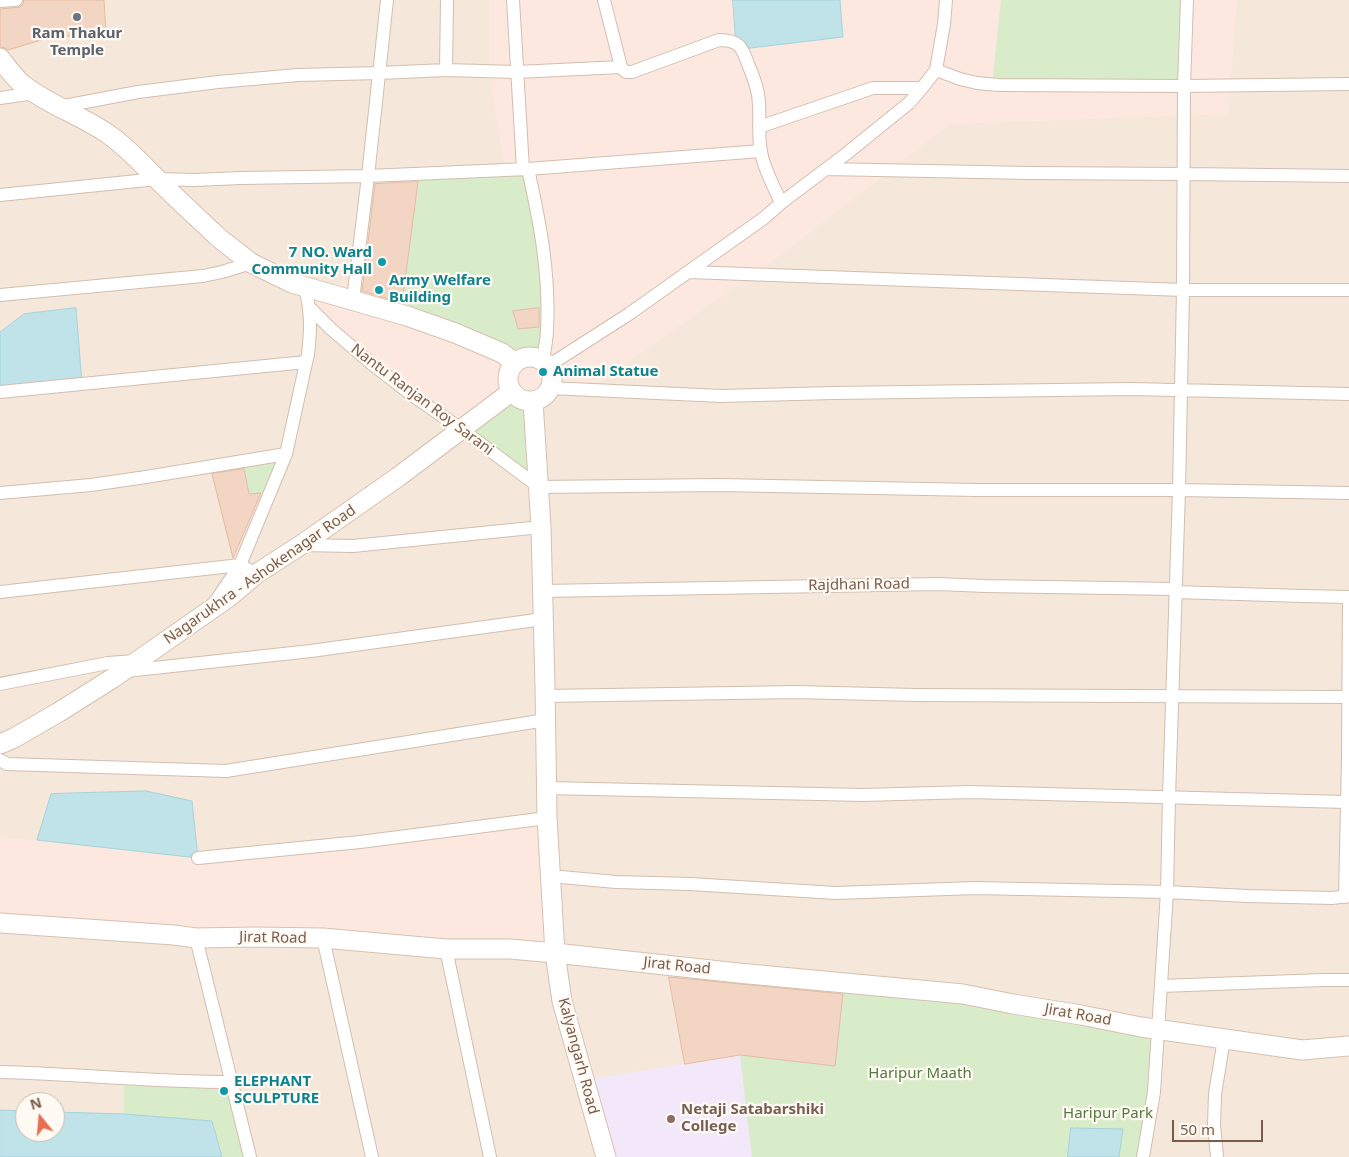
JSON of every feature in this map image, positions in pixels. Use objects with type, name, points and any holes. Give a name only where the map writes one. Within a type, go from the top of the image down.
[{"type":"main road","points":[[0,58],[10,71],[35,93],[83,118],[108,134],[219,238],[251,263],[292,283],[353,300],[454,333],[502,353],[515,363]]},
{"type":"main road","points":[[528,357],[536,358],[545,364],[551,373],[552,381],[546,394],[533,401],[526,401],[519,399],[511,392],[507,382],[510,368],[515,363],[528,357]]},
{"type":"main road","name":"Nagarukhra - Ashokenagar Road","points":[[0,744],[59,712],[140,660],[229,598],[248,569],[301,545],[511,392]]},
{"type":"main road","name":"Kalyangarh Road","points":[[533,401],[541,527],[547,818],[555,953],[562,1001],[606,1157]]},
{"type":"main road","name":"Jirat Road","points":[[0,923],[196,938],[323,938],[446,950],[510,949],[555,953],[747,974],[963,994],[1158,1030],[1302,1050],[1349,1046]]},
{"type":"street","points":[[0,1],[16,0]]},
{"type":"street","points":[[353,300],[387,0]]},
{"type":"street","points":[[446,70],[447,0]]},
{"type":"street","points":[[513,0],[517,72],[526,169],[541,228],[546,265],[547,332],[545,364]]},
{"type":"street","points":[[604,0],[621,67],[626,72],[632,72],[719,40],[736,43],[742,49],[756,86],[760,104],[760,151],[781,203]]},
{"type":"street","points":[[545,364],[629,314],[689,272],[764,218],[909,103],[936,70],[946,0]]},
{"type":"street","points":[[1143,1157],[1154,1092],[1167,892],[1179,490],[1186,0]]},
{"type":"street","points":[[59,107],[138,92],[298,75],[446,70],[517,72],[621,67]]},
{"type":"street","points":[[936,70],[960,79],[998,85],[1184,86],[1349,84]]},
{"type":"street","points":[[760,127],[873,88],[922,88]]},
{"type":"street","points":[[0,98],[35,93]]},
{"type":"street","points":[[0,196],[157,179],[194,180],[368,176],[526,169],[760,151]]},
{"type":"street","points":[[826,169],[1349,176]]},
{"type":"street","points":[[0,295],[203,276],[251,263]]},
{"type":"street","points":[[689,272],[1183,290],[1349,290]]},
{"type":"street","points":[[0,592],[248,569],[286,454],[306,362],[310,338],[310,308],[305,287]]},
{"type":"street","name":"Nantu Ranjan Roy Sarani","points":[[310,308],[331,329],[372,364],[539,487]]},
{"type":"street","points":[[0,392],[306,362]]},
{"type":"street","points":[[550,388],[721,396],[1131,389],[1349,394]]},
{"type":"street","points":[[0,493],[146,477],[286,454]]},
{"type":"street","points":[[539,487],[720,485],[976,490],[1179,490],[1349,493]]},
{"type":"street","points":[[301,545],[353,546],[541,527]]},
{"type":"street","name":"Rajdhani Road","points":[[543,591],[938,584],[1349,597]]},
{"type":"street","points":[[550,876],[616,882],[690,884],[836,893],[975,888],[1347,897],[1346,802],[1349,597]]},
{"type":"street","points":[[124,671],[311,651],[543,619]]},
{"type":"street","points":[[0,684],[140,660]]},
{"type":"street","points":[[545,696],[796,692],[915,696],[1347,697]]},
{"type":"street","points":[[0,760],[7,764],[226,771],[546,720]]},
{"type":"street","points":[[547,788],[863,795],[970,792],[1346,802]]},
{"type":"street","points":[[198,858],[360,842],[547,818]]},
{"type":"street","points":[[196,938],[250,1157]]},
{"type":"street","points":[[323,938],[372,1157]]},
{"type":"street","points":[[446,950],[490,1157]]},
{"type":"street","points":[[1161,986],[1349,980]]},
{"type":"street","points":[[1217,1157],[1214,1125],[1215,1094],[1224,1039]]},
{"type":"street","points":[[0,1072],[191,1082],[232,1082]]},
{"type":"shaded area","points":[[0,0],[1349,0],[1349,1157],[0,1157]]},
{"type":"shaded area","points":[[489,0],[1237,0],[1228,114],[950,124],[782,254],[588,390],[504,397],[461,429],[310,308],[305,287],[407,316],[505,170],[489,76]]},
{"type":"shaded area","points":[[547,818],[555,953],[0,923],[0,837],[198,858]]},
{"type":"shaded area","name":"Netaji Satabarshiki College","points":[[740,1055],[752,1157],[606,1157],[584,1080]]},
{"type":"green space","points":[[1001,0],[1187,0],[1184,86],[992,85]]},
{"type":"green space","points":[[528,169],[541,228],[543,361],[528,357],[521,359],[400,314],[420,174]]},
{"type":"green space","points":[[511,392],[533,401],[539,487],[461,429]]},
{"type":"green space","points":[[286,454],[271,492],[249,494],[242,462]]},
{"type":"green space","name":"Haripur Maath","points":[[845,983],[1158,1030],[1143,1157],[752,1157],[740,1055],[835,1066]]},
{"type":"green space","points":[[124,1086],[232,1088],[249,1157],[222,1157],[212,1121],[124,1114]]},
{"type":"water","points":[[733,0],[840,0],[843,37],[742,49],[736,43]]},
{"type":"water","points":[[76,308],[82,384],[0,392],[0,332],[24,314]]},
{"type":"water","points":[[146,791],[192,801],[198,858],[37,840],[51,794]]},
{"type":"water","points":[[0,1110],[15,1111],[15,1142],[65,1142],[65,1112],[124,1114],[212,1121],[222,1157],[0,1157]]},
{"type":"water","points":[[1071,1128],[1123,1129],[1119,1157],[1068,1157]]},
{"type":"building","points":[[24,0],[104,0],[106,34],[51,37],[8,50],[0,47],[0,9],[20,7]]},
{"type":"building","points":[[418,182],[402,303],[362,291],[375,184]]},
{"type":"building","points":[[539,308],[539,327],[518,329],[513,311]]},
{"type":"building","points":[[244,469],[249,494],[261,493],[233,558],[212,474]]},
{"type":"building","points":[[669,977],[843,994],[835,1066],[740,1055],[685,1064]]},
{"type":"place","name":"Ram Thakur Temple","points":[[77,17]]},
{"type":"place","name":"7 NO. Ward Community Hall","points":[[382,262]]},
{"type":"place","name":"Army Welfare Building","points":[[379,290]]},
{"type":"place","name":"Animal Statue","points":[[543,372]]},
{"type":"place","name":"ELEPHANT SCULPTURE","points":[[224,1091]]},
{"type":"place","name":"Netaji Satabarshiki College","points":[[671,1119]]},
{"type":"park label","name":"Haripur Park","points":[[1108,1114]]}]
